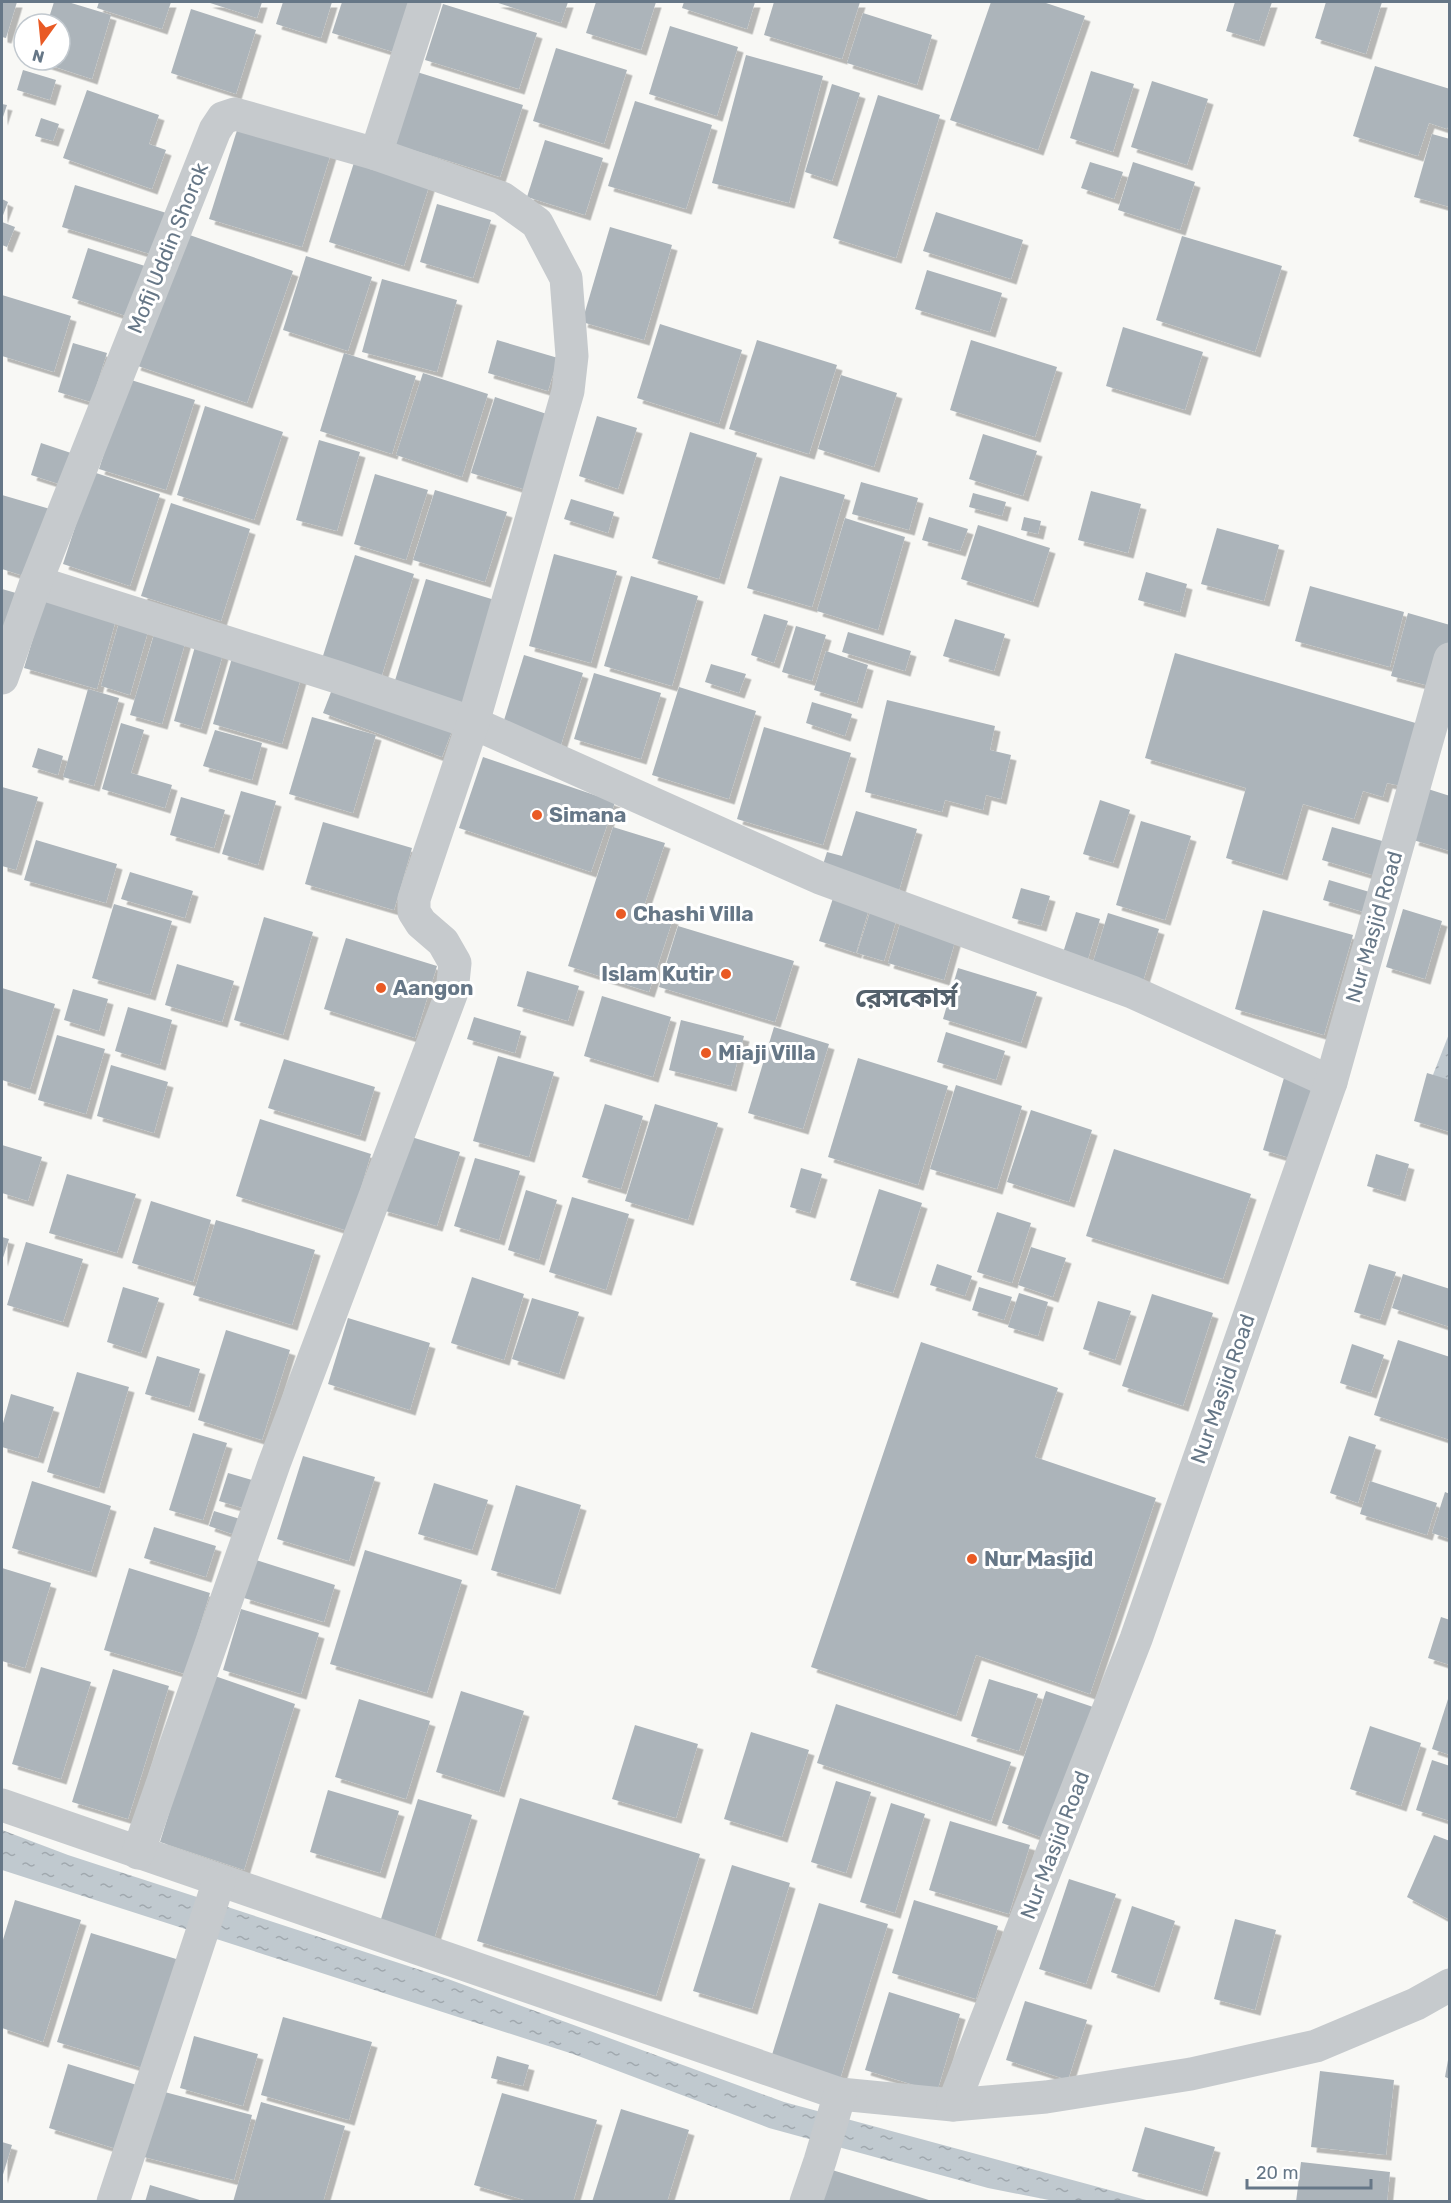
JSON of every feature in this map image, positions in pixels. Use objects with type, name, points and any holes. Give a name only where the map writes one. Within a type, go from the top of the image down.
[{"type":"street","points":[[376,154],[425,2]]},
{"type":"street","name":"Mofij Uddin Shorok","points":[[2,678],[36,582],[206,152],[223,118],[235,114],[376,154],[502,198],[537,223],[566,278],[572,356],[568,391],[473,723],[414,899],[414,912],[421,923],[443,942],[455,963],[452,992],[274,1464],[138,1853]]},
{"type":"street","points":[[36,582],[337,677],[473,723],[820,878],[1132,992],[1331,1082]]},
{"type":"street","name":"Nur Masjid Road","points":[[953,2105],[1136,1639],[1331,1082],[1449,659]]},
{"type":"street","points":[[2,1805],[840,2094],[953,2105],[1046,2097],[1191,2074],[1316,2046],[1416,2004],[1449,1985]]},
{"type":"street","points":[[113,2202],[219,1881]]},
{"type":"street","points":[[806,2202],[840,2094]]},
{"type":"water","points":[[1449,1034],[1449,1131],[1416,1118]]},
{"type":"water","points":[[2,1830],[68,1855],[448,1979],[784,2102],[1150,2201],[1054,2201],[988,2188],[769,2128],[573,2054],[2,1870]]},
{"type":"building","points":[[2,2],[17,2],[12,12],[6,38],[2,37]]},
{"type":"building","points":[[54,2],[68,2],[111,15],[92,79],[71,72],[72,12],[51,12]]},
{"type":"building","points":[[99,2],[171,2],[162,29],[97,8]]},
{"type":"building","points":[[207,2],[262,2],[257,18]]},
{"type":"building","points":[[283,2],[332,2],[321,38],[276,24]]},
{"type":"building","points":[[342,2],[420,2],[403,55],[332,33]]},
{"type":"building","points":[[495,2],[568,2],[561,23]]},
{"type":"building","points":[[596,2],[656,2],[641,50],[586,33]]},
{"type":"building","points":[[684,2],[755,2],[747,29],[682,8]]},
{"type":"building","points":[[774,2],[860,2],[842,59],[764,35]]},
{"type":"building","points":[[991,2],[1043,2],[1085,16],[1038,150],[950,120]]},
{"type":"building","points":[[1235,2],[1272,2],[1259,41],[1226,31]]},
{"type":"building","points":[[1326,2],[1382,2],[1366,54],[1315,38]]},
{"type":"building","points":[[443,4],[537,33],[519,89],[425,60]]},
{"type":"building","points":[[191,9],[256,30],[236,94],[171,73]]},
{"type":"building","points":[[863,13],[932,35],[917,85],[847,63]]},
{"type":"building","points":[[670,26],[738,47],[717,116],[649,94]]},
{"type":"building","points":[[556,48],[627,70],[604,144],[533,121]]},
{"type":"building","points":[[746,55],[823,76],[789,203],[712,183]]},
{"type":"building","points":[[1375,66],[1450,89],[1450,123],[1447,129],[1429,123],[1418,156],[1353,136]]},
{"type":"building","points":[[1091,71],[1134,84],[1113,152],[1070,138]]},
{"type":"building","points":[[22,72],[56,80],[50,100],[17,90]]},
{"type":"building","points":[[417,72],[523,105],[500,177],[394,144]]},
{"type":"building","points":[[1152,81],[1208,99],[1187,165],[1131,147]]},
{"type":"building","points":[[832,84],[860,93],[832,181],[805,172]]},
{"type":"building","points":[[87,90],[159,115],[149,144],[166,150],[152,189],[63,158]]},
{"type":"building","points":[[878,95],[940,115],[896,258],[833,238]]},
{"type":"building","points":[[635,101],[712,125],[686,209],[608,186]]},
{"type":"building","points":[[2,104],[7,105],[2,120]]},
{"type":"building","points":[[41,118],[59,124],[53,141],[35,136]]},
{"type":"building","points":[[239,124],[331,153],[302,247],[209,219]]},
{"type":"building","points":[[1432,134],[1450,139],[1450,207],[1414,197]]},
{"type":"building","points":[[545,140],[603,158],[585,215],[527,197]]},
{"type":"building","points":[[356,156],[431,180],[404,266],[329,242]]},
{"type":"building","points":[[1090,162],[1123,172],[1114,199],[1081,188]]},
{"type":"building","points":[[1133,162],[1195,182],[1180,230],[1118,210]]},
{"type":"building","points":[[75,185],[173,215],[160,257],[62,227]]},
{"type":"building","points":[[2,199],[8,202],[2,218]]},
{"type":"building","points":[[437,204],[491,220],[473,278],[420,262]]},
{"type":"building","points":[[936,212],[1023,240],[1011,279],[923,251]]},
{"type":"building","points":[[2,222],[15,227],[7,247],[2,245]]},
{"type":"building","points":[[610,227],[672,245],[644,340],[582,322]]},
{"type":"building","points":[[181,232],[293,271],[247,403],[135,365]]},
{"type":"building","points":[[1182,236],[1282,266],[1255,352],[1156,320]]},
{"type":"building","points":[[88,248],[145,266],[129,317],[72,298]]},
{"type":"building","points":[[306,256],[372,277],[348,351],[283,330]]},
{"type":"building","points":[[927,270],[1002,293],[990,332],[915,309]]},
{"type":"building","points":[[382,279],[457,300],[437,372],[362,352]]},
{"type":"building","points":[[2,295],[71,316],[54,372],[2,356]]},
{"type":"building","points":[[660,324],[742,350],[719,424],[637,398]]},
{"type":"building","points":[[1123,327],[1203,352],[1185,410],[1106,386]]},
{"type":"building","points":[[497,340],[558,358],[548,391],[488,373]]},
{"type":"building","points":[[757,340],[837,365],[809,454],[729,429]]},
{"type":"building","points":[[971,340],[1057,367],[1035,437],[950,410]]},
{"type":"building","points":[[73,343],[107,353],[91,402],[58,392]]},
{"type":"building","points":[[344,353],[416,376],[392,454],[320,431]]},
{"type":"building","points":[[423,373],[488,394],[462,477],[396,455]]},
{"type":"building","points":[[841,375],[897,393],[874,467],[818,449]]},
{"type":"building","points":[[128,379],[195,400],[166,490],[99,469]]},
{"type":"building","points":[[495,397],[556,417],[533,492],[471,473]]},
{"type":"building","points":[[205,406],[283,432],[254,520],[177,495]]},
{"type":"building","points":[[597,416],[637,428],[618,489],[579,476]]},
{"type":"building","points":[[690,432],[757,453],[719,579],[652,558]]},
{"type":"building","points":[[983,434],[1037,451],[1023,496],[969,479]]},
{"type":"building","points":[[319,440],[360,452],[337,531],[296,520]]},
{"type":"building","points":[[41,443],[71,453],[62,485],[31,475]]},
{"type":"building","points":[[93,472],[160,494],[130,586],[63,564]]},
{"type":"building","points":[[375,474],[428,490],[406,560],[354,544]]},
{"type":"building","points":[[780,476],[845,495],[812,607],[747,588]]},
{"type":"building","points":[[861,482],[918,498],[909,530],[852,514]]},
{"type":"building","points":[[435,490],[507,512],[485,582],[413,560]]},
{"type":"building","points":[[1091,491],[1141,504],[1128,553],[1078,540]]},
{"type":"building","points":[[973,493],[1006,502],[1002,516],[969,507]]},
{"type":"building","points":[[2,495],[50,509],[30,578],[2,569]]},
{"type":"building","points":[[571,499],[614,512],[608,533],[564,519]]},
{"type":"building","points":[[171,503],[250,529],[221,621],[141,596]]},
{"type":"building","points":[[929,517],[968,529],[960,551],[922,540]]},
{"type":"building","points":[[1024,517],[1041,521],[1038,534],[1021,530]]},
{"type":"building","points":[[845,518],[905,537],[878,630],[817,611]]},
{"type":"building","points":[[978,525],[1050,548],[1033,602],[961,579]]},
{"type":"building","points":[[1217,528],[1279,545],[1264,601],[1201,584]]},
{"type":"building","points":[[554,554],[617,571],[591,663],[529,646]]},
{"type":"building","points":[[355,555],[414,574],[380,681],[321,662]]},
{"type":"building","points":[[1146,572],[1187,584],[1180,612],[1138,600]]},
{"type":"building","points":[[631,576],[698,596],[672,686],[604,666]]},
{"type":"building","points":[[426,579],[498,601],[465,709],[393,687]]},
{"type":"building","points":[[1310,586],[1404,612],[1390,667],[1295,641]]},
{"type":"building","points":[[2,589],[23,595],[2,665]]},
{"type":"building","points":[[47,592],[118,612],[97,689],[24,668]]},
{"type":"building","points":[[1408,613],[1450,625],[1450,643],[1437,688],[1391,676]]},
{"type":"building","points":[[764,614],[788,621],[774,663],[751,655]]},
{"type":"building","points":[[120,619],[149,628],[130,695],[101,686]]},
{"type":"building","points":[[955,619],[1005,634],[994,671],[943,656]]},
{"type":"building","points":[[796,626],[826,635],[812,681],[782,672]]},
{"type":"building","points":[[155,631],[186,640],[162,724],[130,715]]},
{"type":"building","points":[[848,632],[911,651],[905,671],[842,652]]},
{"type":"building","points":[[196,643],[224,651],[201,729],[174,721]]},
{"type":"building","points":[[234,651],[303,671],[282,744],[213,724]]},
{"type":"building","points":[[826,651],[868,665],[857,703],[814,690]]},
{"type":"building","points":[[1175,653],[1419,724],[1401,786],[1387,783],[1383,797],[1363,791],[1354,819],[1303,804],[1282,875],[1226,858],[1246,788],[1145,758]]},
{"type":"building","points":[[524,655],[583,673],[560,748],[501,730]]},
{"type":"building","points":[[711,664],[746,674],[739,693],[705,682]]},
{"type":"building","points":[[594,673],[661,693],[641,759],[574,739]]},
{"type":"building","points":[[336,679],[455,723],[442,757],[323,713]]},
{"type":"building","points":[[679,687],[756,711],[729,799],[652,775]]},
{"type":"building","points":[[88,689],[119,698],[94,786],[63,777]]},
{"type":"building","points":[[887,700],[995,726],[990,750],[1011,755],[1001,799],[986,795],[983,810],[945,800],[942,812],[865,792]]},
{"type":"building","points":[[812,702],[852,714],[845,736],[806,723]]},
{"type":"building","points":[[312,717],[376,735],[353,813],[289,794]]},
{"type":"building","points":[[121,723],[144,730],[131,773],[172,785],[165,808],[102,789]]},
{"type":"building","points":[[764,727],[851,753],[823,845],[737,819]]},
{"type":"building","points":[[215,730],[262,743],[252,780],[203,766]]},
{"type":"building","points":[[38,748],[63,756],[58,775],[32,767]]},
{"type":"building","name":"Simana","points":[[483,757],[615,802],[591,872],[459,828]]},
{"type":"building","points":[[2,787],[38,797],[16,870],[2,866]]},
{"type":"building","points":[[1428,789],[1450,796],[1450,851],[1413,840]]},
{"type":"building","points":[[241,791],[276,801],[258,865],[222,854]]},
{"type":"building","points":[[181,797],[225,810],[214,848],[170,835]]},
{"type":"building","points":[[1100,800],[1130,810],[1113,863],[1083,854]]},
{"type":"building","points":[[856,811],[917,829],[898,894],[821,871],[827,852],[842,856]]},
{"type":"building","points":[[1141,821],[1191,836],[1165,920],[1116,905]]},
{"type":"building","points":[[323,822],[412,848],[394,910],[305,884]]},
{"type":"building","name":"Chashi Villa","points":[[613,827],[665,843],[643,909],[673,919],[649,992],[568,966]]},
{"type":"building","points":[[1332,827],[1393,844],[1382,878],[1322,860]]},
{"type":"building","points":[[36,840],[117,864],[106,903],[24,880]]},
{"type":"building","points":[[130,872],[193,891],[185,918],[121,899]]},
{"type":"building","points":[[1329,880],[1383,896],[1377,916],[1323,900]]},
{"type":"building","points":[[1021,888],[1050,896],[1041,926],[1012,918]]},
{"type":"building","points":[[835,892],[871,902],[856,953],[819,941]]},
{"type":"building","points":[[873,903],[899,911],[884,961],[857,953]]},
{"type":"building","points":[[114,904],[172,921],[150,995],[92,978]]},
{"type":"building","points":[[1403,909],[1442,921],[1425,979],[1386,967]]},
{"type":"building","points":[[1263,910],[1353,935],[1324,1035],[1235,1009]]},
{"type":"building","points":[[1076,912],[1100,919],[1085,969],[1060,962]]},
{"type":"building","points":[[1108,913],[1159,929],[1141,988],[1090,972]]},
{"type":"building","points":[[903,914],[958,931],[944,980],[888,963]]},
{"type":"building","points":[[264,917],[313,932],[283,1035],[234,1020]]},
{"type":"building","name":"Islam Kutir","points":[[678,926],[794,961],[775,1022],[659,987]]},
{"type":"building","name":"Aangon","points":[[346,938],[437,966],[415,1038],[324,1009]]},
{"type":"building","points":[[177,964],[234,981],[222,1022],[165,1005]]},
{"type":"building","points":[[958,968],[1037,992],[1021,1043],[943,1019]]},
{"type":"building","points":[[527,971],[579,986],[568,1021],[517,1006]]},
{"type":"building","points":[[2,988],[55,1004],[30,1089],[2,1080]]},
{"type":"building","points":[[73,989],[108,999],[99,1031],[64,1020]]},
{"type":"building","points":[[602,996],[671,1017],[653,1077],[584,1056]]},
{"type":"building","points":[[128,1007],[172,1020],[160,1065],[115,1051]]},
{"type":"building","points":[[474,1017],[521,1031],[515,1053],[467,1039]]},
{"type":"building","name":"Miaji Villa","points":[[681,1020],[744,1036],[731,1086],[669,1070]]},
{"type":"building","points":[[774,1027],[829,1044],[803,1129],[748,1113]]},
{"type":"building","points":[[946,1032],[1005,1051],[996,1080],[937,1062]]},
{"type":"building","points":[[57,1035],[105,1049],[86,1114],[38,1100]]},
{"type":"building","points":[[498,1056],[554,1072],[529,1157],[473,1141]]},
{"type":"building","points":[[858,1058],[948,1086],[918,1185],[828,1157]]},
{"type":"building","points":[[284,1059],[375,1087],[360,1136],[268,1108]]},
{"type":"building","points":[[111,1065],[168,1082],[154,1133],[97,1116]]},
{"type":"building","points":[[1286,1071],[1324,1082],[1300,1161],[1263,1150]]},
{"type":"building","points":[[1427,1073],[1450,1080],[1450,1132],[1414,1121]]},
{"type":"building","points":[[956,1085],[1022,1106],[997,1189],[930,1169]]},
{"type":"building","points":[[605,1104],[643,1116],[621,1189],[582,1177]]},
{"type":"building","points":[[655,1104],[718,1123],[688,1220],[625,1201]]},
{"type":"building","points":[[1031,1110],[1092,1130],[1069,1202],[1007,1182]]},
{"type":"building","points":[[260,1119],[371,1154],[348,1231],[236,1196]]},
{"type":"building","points":[[405,1135],[460,1152],[437,1226],[382,1210]]},
{"type":"building","points":[[2,1145],[42,1157],[28,1201],[2,1193]]},
{"type":"building","points":[[1114,1149],[1251,1194],[1223,1279],[1086,1236]]},
{"type":"building","points":[[1376,1154],[1409,1164],[1400,1196],[1367,1186]]},
{"type":"building","points":[[475,1158],[520,1171],[499,1240],[454,1226]]},
{"type":"building","points":[[801,1168],[822,1174],[810,1213],[790,1207]]},
{"type":"building","points":[[67,1174],[136,1194],[117,1253],[49,1233]]},
{"type":"building","points":[[879,1189],[922,1203],[893,1293],[850,1280]]},
{"type":"building","points":[[526,1190],[557,1200],[539,1260],[508,1250]]},
{"type":"building","points":[[572,1197],[629,1214],[606,1290],[549,1272]]},
{"type":"building","points":[[151,1201],[211,1220],[193,1282],[132,1263]]},
{"type":"building","points":[[997,1212],[1031,1223],[1012,1283],[977,1272]]},
{"type":"building","points":[[216,1220],[315,1250],[292,1325],[193,1295]]},
{"type":"building","points":[[2,1237],[9,1239],[2,1261]]},
{"type":"building","points":[[26,1242],[83,1259],[63,1322],[7,1305]]},
{"type":"building","points":[[1031,1247],[1066,1258],[1053,1297],[1018,1285]]},
{"type":"building","points":[[937,1264],[972,1276],[965,1296],[930,1285]]},
{"type":"building","points":[[1369,1264],[1396,1272],[1380,1320],[1354,1312]]},
{"type":"building","points":[[1403,1274],[1450,1289],[1450,1327],[1392,1308]]},
{"type":"building","points":[[472,1277],[524,1294],[504,1360],[451,1343]]},
{"type":"building","points":[[123,1287],[159,1298],[141,1353],[107,1342]]},
{"type":"building","points":[[979,1287],[1012,1297],[1004,1320],[972,1310]]},
{"type":"building","points":[[1019,1293],[1048,1302],[1038,1336],[1008,1327]]},
{"type":"building","points":[[1152,1294],[1213,1313],[1183,1406],[1122,1386]]},
{"type":"building","points":[[532,1298],[579,1312],[559,1374],[512,1359]]},
{"type":"building","points":[[1098,1301],[1131,1311],[1115,1360],[1083,1349]]},
{"type":"building","points":[[348,1318],[430,1343],[410,1410],[328,1384]]},
{"type":"building","points":[[226,1330],[290,1350],[262,1440],[198,1420]]},
{"type":"building","points":[[1398,1340],[1450,1357],[1450,1440],[1374,1415]]},
{"type":"building","points":[[921,1342],[1058,1388],[1035,1457],[1156,1498],[1090,1694],[976,1655],[956,1716],[811,1667]]},
{"type":"building","points":[[1352,1344],[1384,1355],[1371,1393],[1340,1383]]},
{"type":"building","points":[[157,1356],[200,1369],[189,1407],[145,1394]]},
{"type":"building","points":[[77,1372],[129,1387],[99,1488],[47,1472]]},
{"type":"building","points":[[11,1394],[54,1407],[38,1458],[2,1447],[2,1427]]},
{"type":"building","points":[[193,1433],[227,1443],[203,1520],[169,1510]]},
{"type":"building","points":[[1349,1436],[1376,1445],[1358,1503],[1330,1493]]},
{"type":"building","points":[[303,1456],[375,1477],[349,1561],[277,1539]]},
{"type":"building","points":[[228,1473],[252,1480],[243,1508],[219,1501]]},
{"type":"building","points":[[32,1481],[111,1506],[91,1572],[12,1548]]},
{"type":"building","points":[[1370,1481],[1437,1503],[1427,1535],[1360,1514]]},
{"type":"building","points":[[434,1483],[488,1500],[472,1550],[418,1534]]},
{"type":"building","points":[[516,1485],[581,1505],[555,1589],[491,1570]]},
{"type":"building","points":[[1445,1492],[1450,1494],[1450,1539],[1432,1533]]},
{"type":"building","points":[[214,1511],[240,1519],[235,1535],[209,1526]]},
{"type":"building","points":[[154,1527],[216,1546],[206,1577],[144,1558]]},
{"type":"building","points":[[365,1550],[462,1580],[427,1693],[330,1664]]},
{"type":"building","points":[[256,1560],[335,1585],[324,1622],[244,1598]]},
{"type":"building","points":[[2,1568],[51,1583],[25,1668],[2,1661]]},
{"type":"building","points":[[129,1568],[210,1593],[185,1674],[104,1650]]},
{"type":"building","points":[[241,1609],[319,1633],[301,1694],[223,1670]]},
{"type":"building","points":[[1441,1617],[1450,1620],[1450,1665],[1428,1658]]},
{"type":"building","points":[[41,1667],[91,1682],[61,1779],[12,1764]]},
{"type":"building","points":[[113,1669],[169,1686],[128,1819],[72,1802]]},
{"type":"building","points":[[212,1675],[295,1704],[244,1870],[160,1842]]},
{"type":"building","points":[[989,1679],[1038,1694],[1019,1751],[971,1736]]},
{"type":"building","points":[[461,1691],[524,1711],[499,1792],[436,1772]]},
{"type":"building","points":[[1046,1691],[1093,1707],[1049,1840],[1002,1823]]},
{"type":"building","points":[[1450,1696],[1450,1755],[1432,1749]]},
{"type":"building","points":[[359,1699],[430,1721],[406,1799],[335,1777]]},
{"type":"building","points":[[836,1704],[1011,1762],[991,1821],[817,1763]]},
{"type":"building","points":[[635,1725],[698,1744],[676,1818],[612,1799]]},
{"type":"building","points":[[1370,1726],[1421,1743],[1401,1806],[1350,1789]]},
{"type":"building","points":[[751,1732],[809,1750],[782,1837],[724,1819]]},
{"type":"building","points":[[1432,1760],[1450,1766],[1450,1821],[1416,1810]]},
{"type":"building","points":[[836,1781],[871,1792],[846,1873],[811,1862]]},
{"type":"building","points":[[328,1790],[399,1811],[380,1873],[310,1852]]},
{"type":"building","points":[[520,1798],[700,1854],[656,1996],[477,1941]]},
{"type":"building","points":[[418,1799],[472,1815],[431,1949],[377,1932]]},
{"type":"building","points":[[891,1803],[925,1814],[895,1913],[860,1902]]},
{"type":"building","points":[[950,1821],[1030,1845],[1009,1914],[929,1890]]},
{"type":"building","points":[[1434,1835],[1450,1841],[1450,1920],[1407,1897]]},
{"type":"building","points":[[732,1865],[790,1883],[752,2009],[693,1991]]},
{"type":"building","points":[[1069,1879],[1116,1894],[1086,1984],[1039,1969]]},
{"type":"building","points":[[15,1900],[81,1920],[43,2042],[2,2028],[2,1943]]},
{"type":"building","points":[[914,1900],[998,1926],[976,1999],[892,1973]]},
{"type":"building","points":[[819,1903],[888,1924],[840,2079],[771,2058]]},
{"type":"building","points":[[1132,1906],[1175,1921],[1154,1987],[1111,1972]]},
{"type":"building","points":[[1235,1919],[1276,1930],[1255,2010],[1214,1999]]},
{"type":"building","points":[[91,1933],[186,1962],[153,2071],[57,2042]]},
{"type":"building","points":[[889,1992],[960,2014],[937,2092],[865,2070]]},
{"type":"building","points":[[1025,2001],[1087,2020],[1068,2080],[1006,2060]]},
{"type":"building","points":[[283,2017],[372,2042],[349,2120],[261,2095]]},
{"type":"building","points":[[194,2036],[258,2054],[243,2106],[180,2088]]},
{"type":"building","points":[[497,2056],[529,2065],[523,2086],[491,2078]]},
{"type":"building","points":[[1448,2060],[1450,2060],[1450,2079],[1445,2077]]},
{"type":"building","points":[[68,2064],[140,2086],[120,2150],[49,2128]]},
{"type":"building","points":[[1320,2071],[1394,2080],[1386,2155],[1311,2147]]},
{"type":"building","points":[[157,2090],[252,2115],[234,2180],[140,2156]]},
{"type":"building","points":[[502,2093],[597,2120],[573,2202],[531,2202],[474,2185]]},
{"type":"building","points":[[261,2102],[345,2126],[323,2202],[233,2202]]},
{"type":"building","points":[[621,2109],[689,2130],[667,2202],[592,2202]]},
{"type":"building","points":[[1145,2127],[1215,2147],[1202,2191],[1132,2171]]},
{"type":"building","points":[[2,2142],[12,2145],[2,2178]]},
{"type":"building","points":[[1301,2162],[1390,2172],[1387,2202],[1296,2202]]},
{"type":"building","points":[[829,2169],[932,2201],[932,2202],[819,2202]]},
{"type":"building","points":[[150,2185],[203,2201],[203,2202],[145,2202]]},
{"type":"place","name":"Simana","points":[[537,815]]},
{"type":"place","name":"Chashi Villa","points":[[621,914]]},
{"type":"place","name":"Islam Kutir","points":[[726,974]]},
{"type":"place","name":"Aangon","points":[[381,988]]},
{"type":"place","name":"Miaji Villa","points":[[706,1053]]},
{"type":"place","name":"Nur Masjid","points":[[972,1559]]},
{"type":"district","name":"রেসকোর্স","points":[[906,998]]}]
